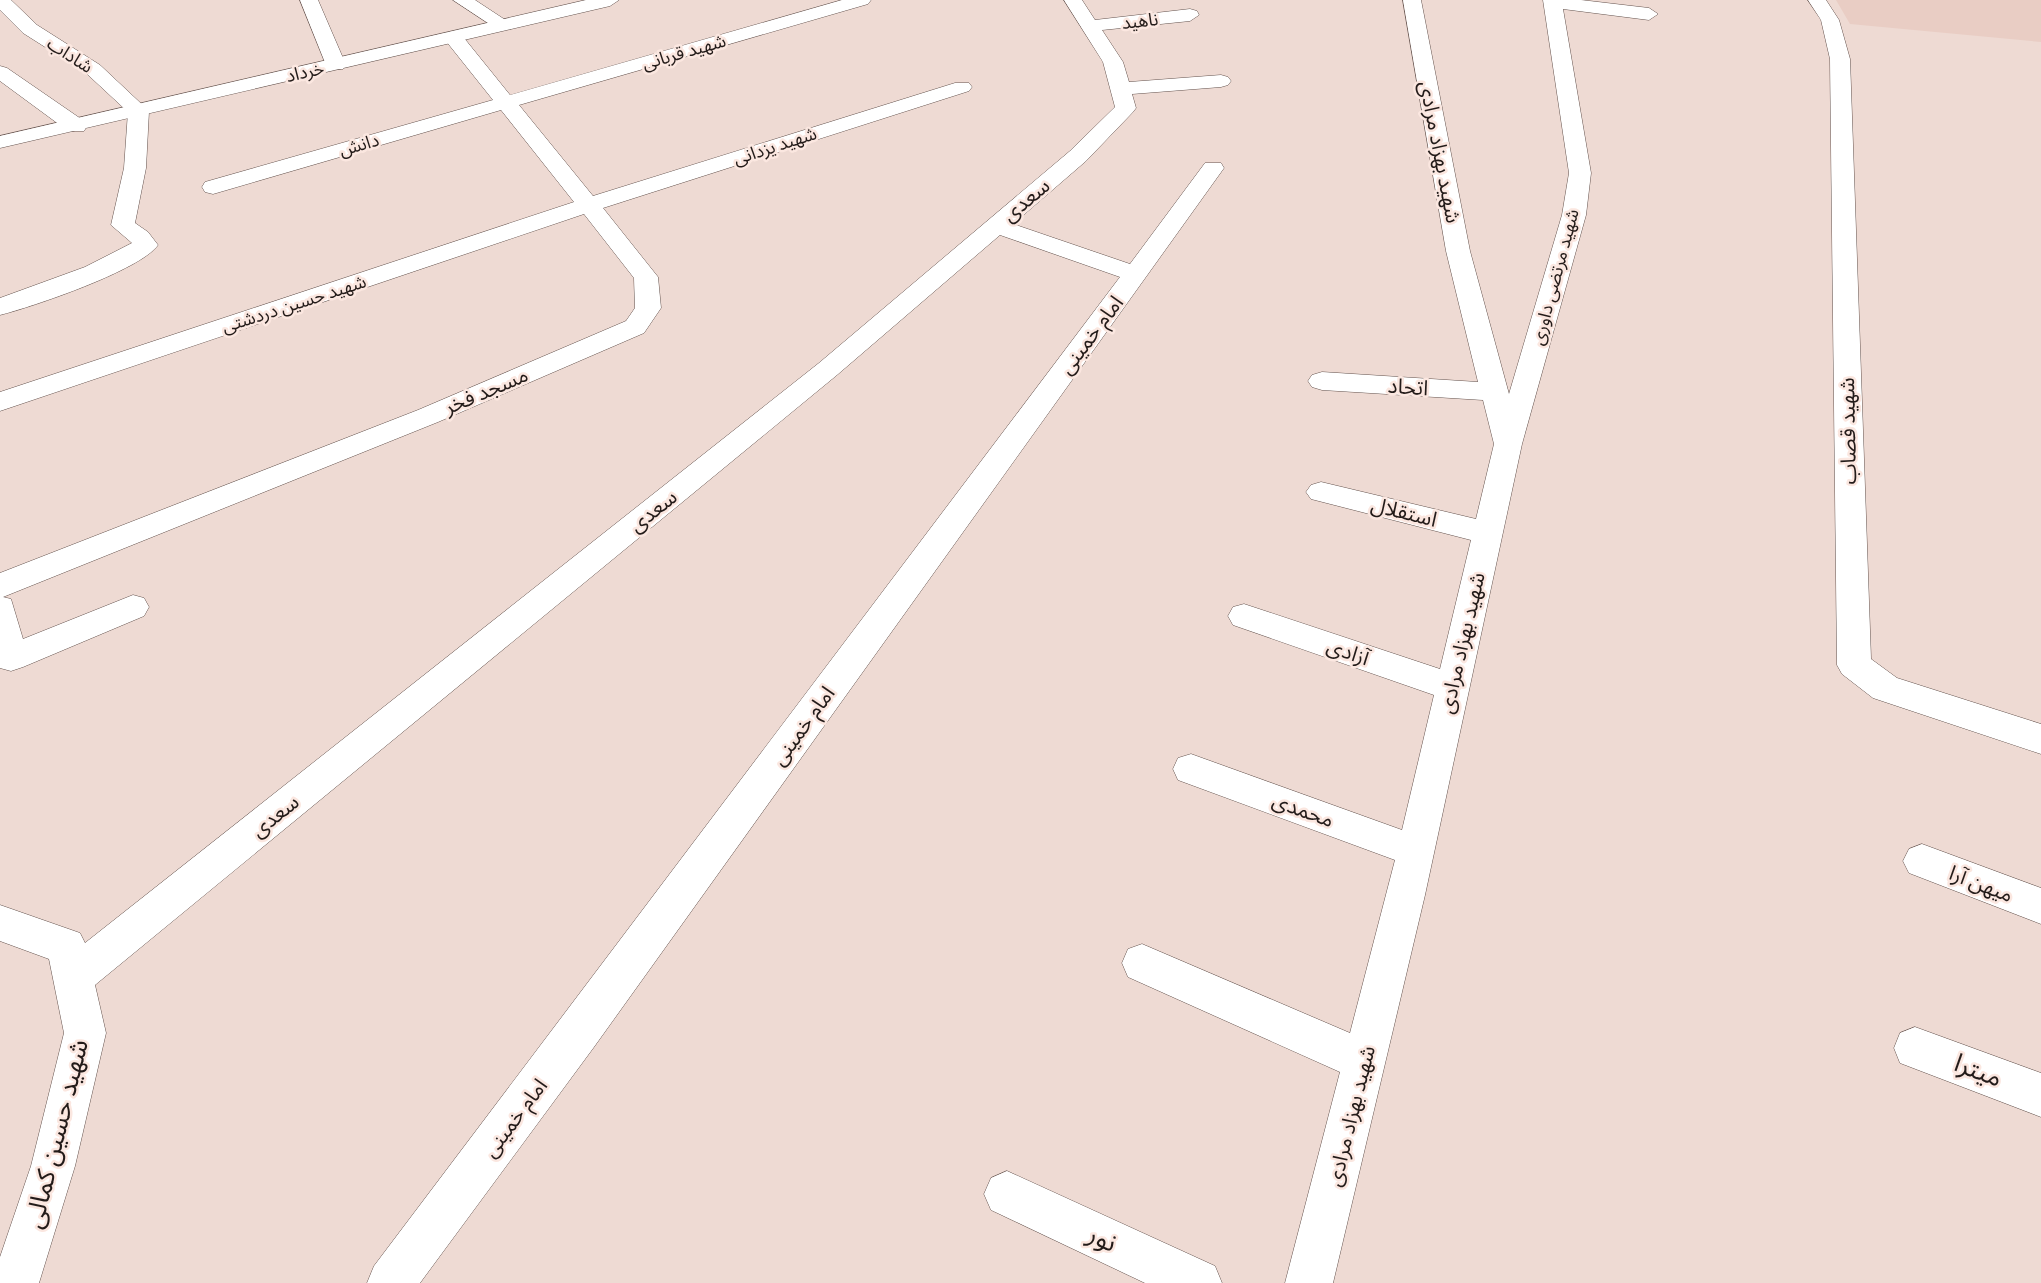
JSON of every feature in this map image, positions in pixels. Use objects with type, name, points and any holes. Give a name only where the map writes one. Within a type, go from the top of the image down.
[{"type":"street","name":"شاداب","points":[[0,0],[30,29],[93,69],[139,111]]},
{"type":"street","points":[[309,0],[336,65]]},
{"type":"street","points":[[462,0],[504,25]]},
{"type":"street","name":"خرداد","points":[[0,142],[610,0]]},
{"type":"street","name":"شهید قربانی","points":[[506,103],[862,0]]},
{"type":"street","points":[[1073,0],[1113,62],[1123,89],[1212,82],[1212,105]]},
{"type":"street","name":"شهید بهزاد مرادی","points":[[1309,1283],[1365,1062],[1508,444],[1458,251],[1412,0]]},
{"type":"street","name":"شهید قصاب","points":[[1817,0],[1830,20],[1840,59],[1854,665],[1885,688],[2041,739]]},
{"type":"street","points":[[1552,1],[1649,14]]},
{"type":"street","name":"شهید مرتضی داوری","points":[[1508,444],[1574,215],[1580,173],[1552,1]]},
{"type":"street","name":"ناهید","points":[[1089,26],[1190,15]]},
{"type":"street","name":"مسجد فخر","points":[[0,586],[428,416],[635,327],[648,308],[646,277],[453,37]]},
{"type":"street","points":[[0,72],[76,126]]},
{"type":"street","name":"شهید یزدانی","points":[[589,206],[962,87]]},
{"type":"street","name":"سعدی","points":[[73,977],[809,384],[996,226],[1078,156],[1126,108],[1123,89]]},
{"type":"street","name":"دانش","points":[[213,187],[506,103]]},
{"type":"street","points":[[0,307],[121,261],[146,245],[140,237],[123,225],[135,168],[139,111]]},
{"type":"street","name":"امام خمینی","points":[[391,1283],[586,1022],[1213,168]]},
{"type":"street","name":"شهید حسین دردشتی","points":[[0,402],[589,206]]},
{"type":"street","points":[[996,226],[1136,274]]},
{"type":"street","name":"اتحاد","points":[[1322,381],[1493,392]]},
{"type":"street","name":"استقلال","points":[[1321,492],[1487,533]]},
{"type":"street","points":[[0,608],[11,658],[133,608]]},
{"type":"street","name":"آزادی","points":[[1244,616],[1452,687]]},
{"type":"street","name":"محمدی","points":[[1191,768],[1415,851]]},
{"type":"street","name":"میهن آرا","points":[[1922,861],[2041,906]]},
{"type":"street","name":"شهید حسین کمالی","points":[[0,923],[66,946],[85,1033],[53,1166],[15,1283]]},
{"type":"street","points":[[1142,963],[1365,1062]]},
{"type":"street","name":"میترا","points":[[1915,1048],[2041,1095]]},
{"type":"street","name":"نور","points":[[1007,1194],[1198,1283]]},
{"type":"shaded area","points":[[1836,0],[2041,0],[2041,42],[1850,24]]}]
